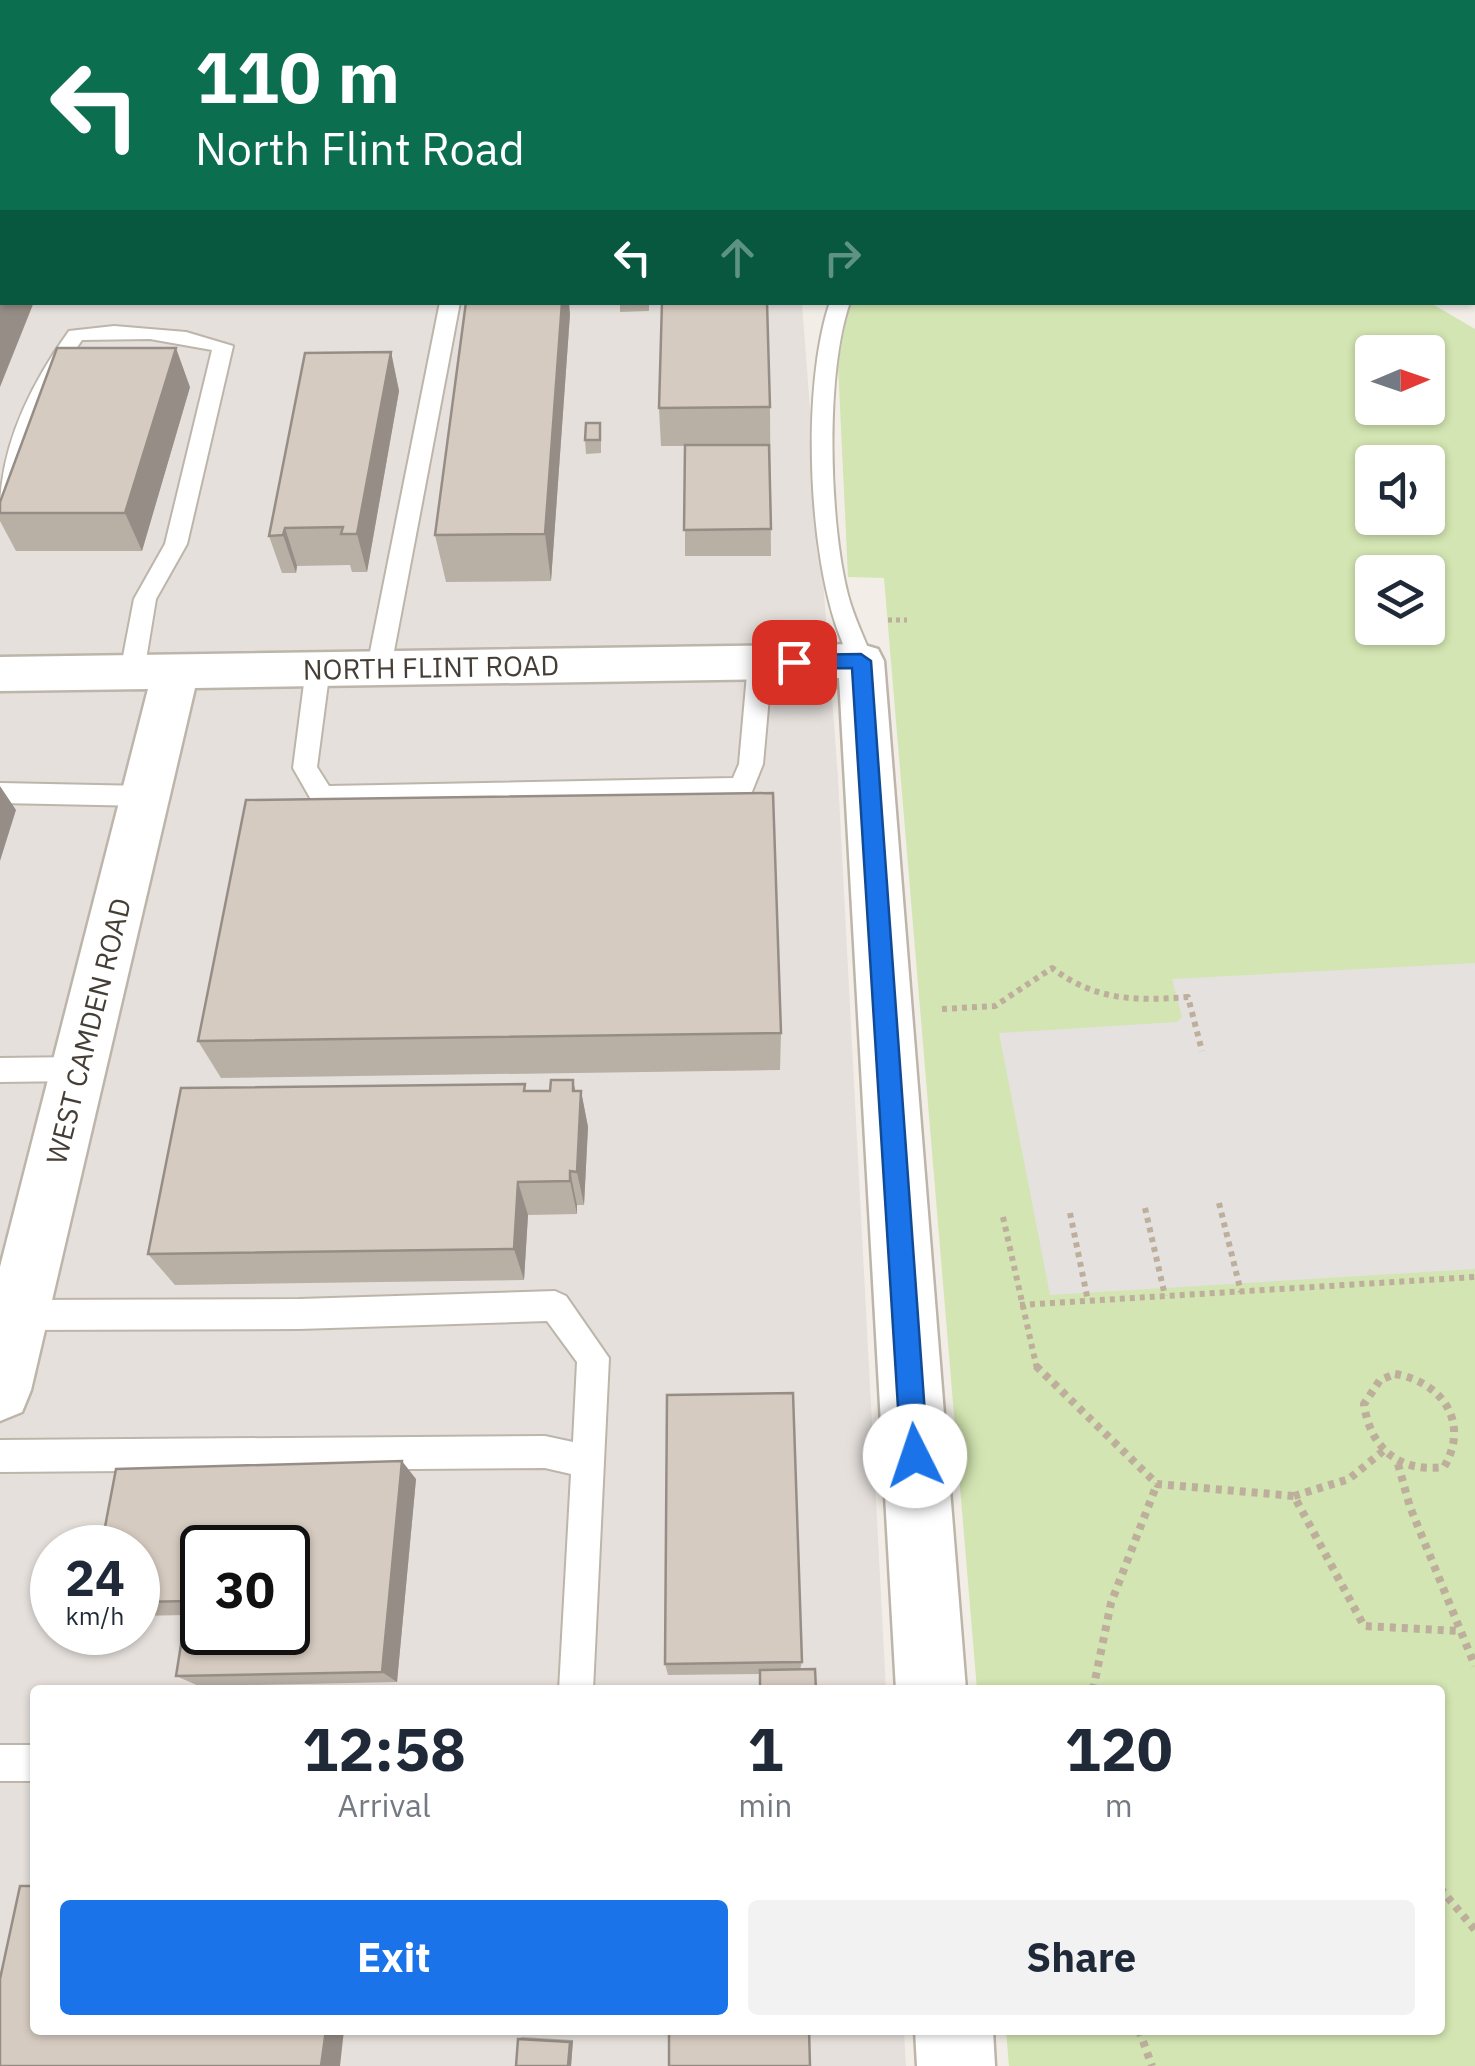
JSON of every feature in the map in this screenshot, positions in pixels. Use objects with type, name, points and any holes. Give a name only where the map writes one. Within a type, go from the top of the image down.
[{"type":"street","name":"NORTH FLINT ROAD","points":[[0,674],[861,661]]},
{"type":"street","points":[[861,661],[931,1685]]},
{"type":"street","name":"WEST CAMDEN ROAD","points":[[0,1390],[18,1315],[20,1231],[78,1069],[146,796],[154,671]]},
{"type":"street","points":[[954,2035],[956,2066]]},
{"type":"lane","points":[[380,667],[449,305]]},
{"type":"lane","points":[[839,305],[826,337],[824,379],[834,583],[861,661]]},
{"type":"lane","points":[[0,505],[45,379],[76,335],[112,330],[169,333],[224,346],[176,544],[145,600],[154,671]]},
{"type":"lane","points":[[318,668],[305,768],[322,796],[742,787],[750,764],[760,662]]},
{"type":"lane","points":[[0,793],[146,796]]},
{"type":"lane","points":[[0,1070],[78,1069]]},
{"type":"lane","points":[[18,1315],[555,1306],[593,1358],[576,1685]]},
{"type":"lane","points":[[0,1456],[546,1452],[587,1462]]},
{"type":"lane","points":[[0,1762],[30,1763]]},
{"type":"path","points":[[942,1009],[995,1006],[1052,968],[1090,995],[1116,1002],[1188,998],[1202,1051]]},
{"type":"path","points":[[1219,1203],[1241,1292]]},
{"type":"path","points":[[1145,1208],[1165,1296]]},
{"type":"path","points":[[1070,1212],[1088,1301]]},
{"type":"path","points":[[1003,1217],[1036,1370],[1157,1484],[1294,1496],[1349,1479],[1383,1452]]},
{"type":"path","points":[[1020,1305],[1475,1278]]},
{"type":"path","points":[[1395,1374],[1428,1380],[1443,1390],[1462,1418],[1462,1447],[1444,1467],[1430,1471],[1398,1463],[1383,1452],[1365,1420],[1364,1404],[1370,1390],[1395,1374]]},
{"type":"path","points":[[1398,1463],[1475,1666]]},
{"type":"path","points":[[1094,1685],[1111,1603],[1157,1484]]},
{"type":"path","points":[[1294,1496],[1364,1626],[1459,1631]]},
{"type":"path","points":[[1445,1894],[1475,1930]]},
{"type":"path","points":[[1141,2035],[1152,2066]]},
{"type":"shaded area","points":[[0,305],[802,305],[838,777],[886,1685],[30,1685],[30,2035],[904,2035],[906,2066],[0,2066]]},
{"type":"shaded area","points":[[1475,963],[1475,1269],[1050,1295],[999,1033],[1177,1022],[1182,1017],[1172,979]]},
{"type":"green space","points":[[849,305],[1434,305],[1475,329],[1475,2066],[1009,2066],[1006,2035],[1445,2035],[1445,1685],[977,1685],[884,578],[848,577],[838,364]]},
{"type":"building","points":[[466,305],[562,305],[545,534],[435,535]]},
{"type":"building","points":[[662,305],[767,305],[770,407],[659,408]]},
{"type":"building","points":[[57,348],[176,348],[125,513],[0,513],[0,502]]},
{"type":"building","points":[[391,352],[357,534],[341,534],[343,527],[285,528],[283,535],[269,536],[305,353]]},
{"type":"building","points":[[586,423],[600,423],[600,440],[585,440]]},
{"type":"building","points":[[685,445],[769,445],[771,529],[684,530]]},
{"type":"building","points":[[773,793],[781,1033],[198,1041],[246,800]]},
{"type":"building","points":[[551,1080],[573,1080],[573,1091],[581,1091],[577,1172],[570,1171],[570,1181],[518,1182],[514,1249],[148,1254],[181,1088],[525,1084],[524,1091],[550,1091]]},
{"type":"building","points":[[793,1393],[802,1662],[665,1664],[667,1395]]},
{"type":"building","points":[[402,1461],[382,1672],[176,1676],[180,1651],[180,1655],[310,1655],[310,1525],[180,1525],[180,1601],[160,1602],[160,1525],[105,1525],[116,1469]]},
{"type":"building","points":[[815,1669],[816,1685],[760,1685],[760,1670]]},
{"type":"building","points":[[20,1886],[30,1886],[30,2035],[325,2035],[321,2066],[0,2066],[0,1979]]},
{"type":"building","points":[[669,2035],[809,2035],[810,2066],[669,2066]]},
{"type":"building","points":[[518,2039],[570,2042],[568,2066],[516,2066]]},
{"type":"route","points":[[794,662],[861,661],[915,1456]]}]
